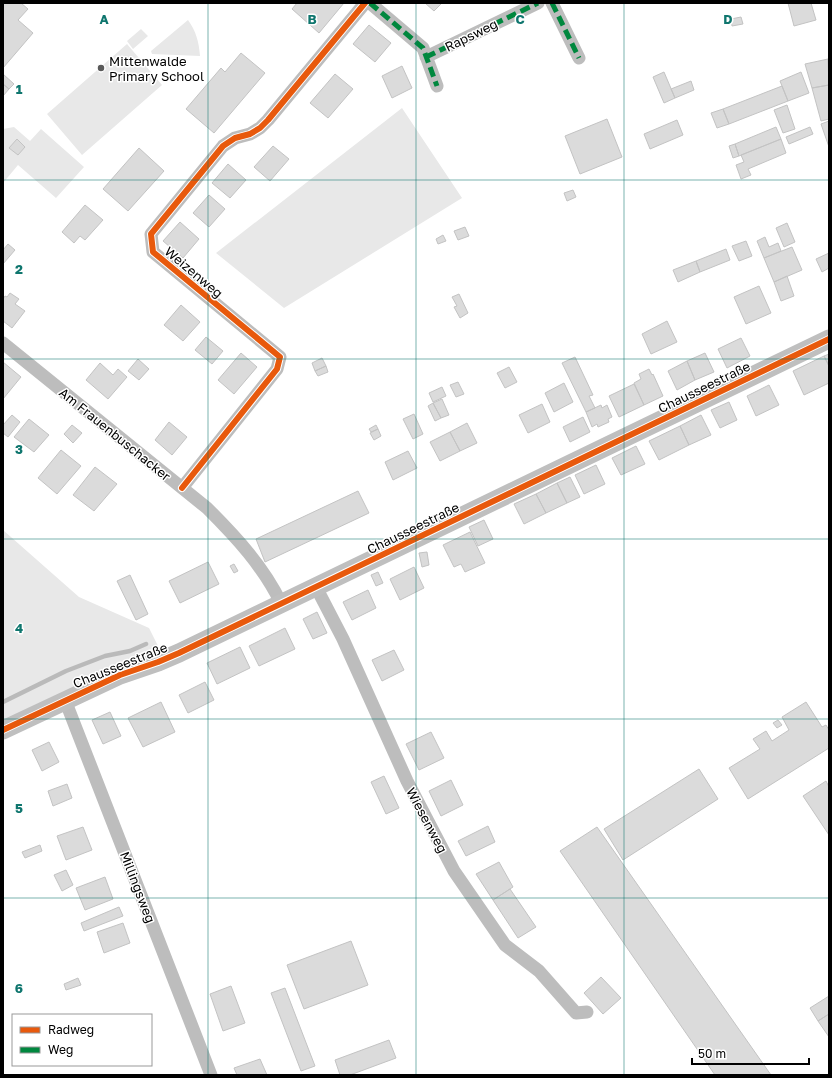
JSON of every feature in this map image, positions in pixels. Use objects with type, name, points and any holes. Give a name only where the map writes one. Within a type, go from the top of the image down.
[{"type":"street","name":"Weizenweg","points":[[182,488],[277,369],[280,357],[153,252],[151,234],[223,146],[235,138],[250,134],[260,128],[268,120],[365,3]]},
{"type":"street","points":[[370,3],[423,48],[437,86]]},
{"type":"street","name":"Rapsweg","points":[[426,57],[538,3]]},
{"type":"street","points":[[552,3],[580,58]]},
{"type":"street","name":"Chausseestraße","points":[[3,730],[120,675],[163,660],[829,339]]},
{"type":"street","name":"Am Frauenbuschacker","points":[[3,343],[207,508],[258,564],[281,604]]},
{"type":"street","name":"Wiesenweg","points":[[316,587],[343,639],[406,781],[454,871],[505,945],[538,971],[576,1013],[587,1012]]},
{"type":"street","name":"Millingsweg","points":[[65,700],[211,1075]]},
{"type":"shaded area","points":[[188,20],[197,37],[200,56],[152,54],[151,51]]},
{"type":"shaded area","points":[[141,29],[148,36],[133,49],[127,41]]},
{"type":"shaded area","points":[[127,44],[162,85],[82,155],[47,114]]},
{"type":"shaded area","points":[[402,108],[462,198],[284,308],[216,253]]},
{"type":"shaded area","points":[[14,127],[30,141],[41,129],[84,167],[56,198],[18,165],[3,183],[3,129]]},
{"type":"shaded area","points":[[3,530],[79,597],[149,628],[158,646],[3,723]]},
{"type":"building","points":[[3,3],[21,3],[28,9],[18,20],[33,33],[3,68]]},
{"type":"building","points":[[297,3],[344,3],[319,33],[292,9]]},
{"type":"building","points":[[425,3],[442,3],[434,11]]},
{"type":"building","points":[[788,3],[811,3],[816,20],[794,26]]},
{"type":"building","points":[[741,17],[743,24],[732,26],[731,19]]},
{"type":"building","points":[[369,25],[391,43],[375,62],[353,44]]},
{"type":"building","points":[[241,53],[265,73],[214,133],[186,109],[221,68],[225,72]]},
{"type":"building","points":[[828,59],[829,85],[812,88],[805,64]]},
{"type":"building","points":[[402,66],[412,88],[392,98],[382,76]]},
{"type":"building","points":[[664,72],[675,98],[664,103],[653,77]]},
{"type":"building","points":[[801,72],[809,93],[788,101],[780,81]]},
{"type":"building","points":[[3,74],[14,84],[9,89],[3,84]]},
{"type":"building","points":[[335,74],[353,89],[328,118],[310,103]]},
{"type":"building","points":[[691,81],[694,90],[675,98],[671,89]]},
{"type":"building","points":[[3,84],[9,89],[3,96]]},
{"type":"building","points":[[829,85],[829,119],[821,121],[812,88]]},
{"type":"building","points":[[782,86],[788,101],[729,124],[723,109]]},
{"type":"building","points":[[787,105],[795,129],[783,133],[774,110]]},
{"type":"building","points":[[723,109],[729,124],[717,128],[711,113]]},
{"type":"building","points":[[607,119],[622,157],[580,174],[565,136]]},
{"type":"building","points":[[677,120],[683,135],[650,149],[644,134]]},
{"type":"building","points":[[829,121],[829,147],[821,124]]},
{"type":"building","points":[[776,127],[781,139],[739,156],[735,144]]},
{"type":"building","points":[[810,127],[813,134],[789,144],[786,137]]},
{"type":"building","points":[[17,139],[25,147],[18,155],[9,148]]},
{"type":"building","points":[[781,139],[786,153],[748,169],[751,175],[741,179],[736,165],[744,162],[741,155]]},
{"type":"building","points":[[735,144],[739,156],[733,158],[729,146]]},
{"type":"building","points":[[273,146],[289,159],[270,181],[254,167]]},
{"type":"building","points":[[139,148],[164,171],[128,211],[103,189]]},
{"type":"building","points":[[228,164],[246,180],[230,198],[212,183]]},
{"type":"building","points":[[573,190],[576,197],[567,201],[564,193]]},
{"type":"building","points":[[209,195],[225,209],[209,227],[193,213]]},
{"type":"building","points":[[85,205],[103,220],[85,240],[80,236],[74,243],[62,232]]},
{"type":"building","points":[[180,222],[199,239],[183,258],[163,241]]},
{"type":"building","points":[[787,223],[795,242],[784,247],[776,228]]},
{"type":"building","points":[[465,227],[469,236],[458,240],[454,231]]},
{"type":"building","points":[[443,235],[446,241],[438,244],[436,239]]},
{"type":"building","points":[[765,237],[769,247],[778,243],[781,251],[764,258],[757,241]]},
{"type":"building","points":[[746,241],[752,256],[739,261],[732,246]]},
{"type":"building","points":[[8,244],[15,250],[3,264],[3,250]]},
{"type":"building","points":[[792,247],[802,270],[774,282],[764,258]]},
{"type":"building","points":[[726,249],[730,260],[700,272],[696,261]]},
{"type":"building","points":[[829,253],[829,268],[822,272],[816,259]]},
{"type":"building","points":[[696,261],[700,272],[678,282],[673,270]]},
{"type":"building","points":[[787,276],[794,296],[781,301],[774,282]]},
{"type":"building","points":[[759,286],[771,313],[746,324],[734,297]]},
{"type":"building","points":[[10,293],[19,299],[15,304],[25,311],[12,328],[3,321],[3,299]]},
{"type":"building","points":[[459,294],[468,313],[460,318],[454,307],[457,306],[452,297]]},
{"type":"building","points":[[181,305],[200,322],[183,341],[164,325]]},
{"type":"building","points":[[667,321],[677,342],[651,354],[642,334]]},
{"type":"building","points":[[206,337],[223,351],[212,364],[195,350]]},
{"type":"building","points":[[741,338],[750,356],[727,368],[718,349]]},
{"type":"building","points":[[241,353],[257,367],[234,394],[218,380]]},
{"type":"building","points":[[705,353],[714,372],[695,380],[687,361]]},
{"type":"building","points":[[829,354],[829,366],[824,356]]},
{"type":"building","points":[[824,356],[829,366],[829,383],[804,395],[793,371]]},
{"type":"building","points":[[575,357],[593,395],[589,396],[595,408],[586,412],[562,363]]},
{"type":"building","points":[[322,358],[326,366],[315,371],[312,363]]},
{"type":"building","points":[[138,359],[149,369],[139,380],[128,371]]},
{"type":"building","points":[[687,361],[695,380],[677,390],[668,371]]},
{"type":"building","points":[[3,362],[21,377],[3,399]]},
{"type":"building","points":[[100,363],[113,375],[118,369],[127,377],[108,399],[86,380]]},
{"type":"building","points":[[326,366],[328,372],[318,376],[315,371]]},
{"type":"building","points":[[509,367],[517,382],[505,388],[497,373]]},
{"type":"building","points":[[649,369],[652,375],[653,374],[663,396],[644,405],[634,383],[641,379],[639,374]]},
{"type":"building","points":[[458,382],[464,394],[456,397],[450,385]]},
{"type":"building","points":[[564,383],[573,402],[554,412],[545,393]]},
{"type":"building","points":[[634,384],[644,405],[619,417],[609,396]]},
{"type":"building","points":[[769,385],[779,405],[756,416],[747,396]]},
{"type":"building","points":[[442,387],[446,396],[433,402],[429,393]]},
{"type":"building","points":[[442,399],[449,415],[441,418],[433,403]]},
{"type":"building","points":[[729,402],[737,420],[720,428],[711,410]]},
{"type":"building","points":[[433,403],[441,418],[435,421],[428,406]]},
{"type":"building","points":[[542,404],[550,422],[528,433],[519,415]]},
{"type":"building","points":[[601,405],[602,408],[607,405],[612,417],[608,419],[609,422],[598,427],[597,424],[592,427],[586,412]]},
{"type":"building","points":[[414,414],[423,434],[413,439],[403,419]]},
{"type":"building","points":[[12,415],[20,422],[8,437],[3,433],[3,425]]},
{"type":"building","points":[[701,415],[711,435],[689,445],[680,426]]},
{"type":"building","points":[[583,417],[590,432],[570,442],[563,427]]},
{"type":"building","points":[[29,419],[49,435],[34,452],[14,437]]},
{"type":"building","points":[[169,422],[187,437],[172,455],[155,440]]},
{"type":"building","points":[[467,423],[477,443],[460,451],[450,432]]},
{"type":"building","points":[[72,425],[82,433],[73,443],[64,434]]},
{"type":"building","points":[[376,425],[378,429],[371,432],[369,429]]},
{"type":"building","points":[[680,426],[689,445],[659,460],[649,441]]},
{"type":"building","points":[[378,429],[381,436],[374,440],[370,433]]},
{"type":"building","points":[[450,432],[460,451],[440,461],[430,442]]},
{"type":"building","points":[[636,446],[645,464],[621,475],[612,458]]},
{"type":"building","points":[[61,450],[81,466],[57,494],[38,478]]},
{"type":"building","points":[[408,451],[417,468],[393,480],[385,462]]},
{"type":"building","points":[[596,465],[605,484],[584,494],[575,475]]},
{"type":"building","points":[[95,467],[117,484],[94,511],[73,495]]},
{"type":"building","points":[[570,477],[580,497],[567,503],[557,483]]},
{"type":"building","points":[[557,483],[567,503],[546,513],[536,494]]},
{"type":"building","points":[[358,491],[369,513],[265,562],[256,539]]},
{"type":"building","points":[[536,494],[546,513],[524,524],[514,504]]},
{"type":"building","points":[[484,520],[493,539],[478,546],[469,527]]},
{"type":"building","points":[[470,532],[485,563],[465,572],[461,564],[454,567],[443,545]]},
{"type":"building","points":[[427,552],[429,565],[422,567],[419,553]]},
{"type":"building","points":[[208,562],[219,584],[180,603],[169,581]]},
{"type":"building","points":[[234,564],[238,571],[234,573],[230,566]]},
{"type":"building","points":[[414,567],[424,588],[400,600],[390,579]]},
{"type":"building","points":[[378,572],[383,583],[376,586],[371,575]]},
{"type":"building","points":[[130,575],[148,614],[136,620],[117,581]]},
{"type":"building","points":[[368,590],[376,608],[352,620],[343,602]]},
{"type":"building","points":[[317,612],[327,633],[313,639],[303,619]]},
{"type":"building","points":[[285,628],[295,649],[259,666],[249,646]]},
{"type":"building","points":[[240,647],[250,668],[217,684],[207,663]]},
{"type":"building","points":[[394,650],[404,670],[382,681],[372,660]]},
{"type":"building","points":[[205,682],[214,700],[188,713],[179,695]]},
{"type":"building","points":[[161,702],[175,732],[143,747],[128,718]]},
{"type":"building","points":[[806,702],[822,727],[826,725],[829,730],[829,748],[748,799],[729,768],[760,749],[753,739],[766,731],[772,741],[789,730],[782,717]]},
{"type":"building","points":[[110,712],[121,736],[103,744],[92,720]]},
{"type":"building","points":[[778,720],[782,725],[777,728],[773,723]]},
{"type":"building","points":[[431,732],[444,758],[419,770],[406,744]]},
{"type":"building","points":[[49,742],[59,762],[42,771],[32,750]]},
{"type":"building","points":[[699,769],[718,799],[623,860],[604,829]]},
{"type":"building","points":[[384,776],[399,808],[386,814],[371,782]]},
{"type":"building","points":[[451,780],[463,805],[441,816],[429,791]]},
{"type":"building","points":[[826,781],[829,787],[829,835],[803,796]]},
{"type":"building","points":[[67,784],[72,798],[53,806],[48,791]]},
{"type":"building","points":[[488,826],[495,842],[466,856],[458,841]]},
{"type":"building","points":[[83,827],[92,850],[66,860],[57,836]]},
{"type":"building","points":[[597,827],[771,1075],[715,1075],[560,851]]},
{"type":"building","points":[[40,845],[42,851],[25,858],[22,852]]},
{"type":"building","points":[[499,862],[513,887],[493,900],[476,874]]},
{"type":"building","points":[[66,870],[73,885],[62,891],[54,875]]},
{"type":"building","points":[[105,877],[113,899],[85,910],[76,888]]},
{"type":"building","points":[[510,889],[536,927],[518,938],[493,900]]},
{"type":"building","points":[[119,907],[123,916],[84,931],[81,923]]},
{"type":"building","points":[[123,923],[130,943],[104,953],[97,932]]},
{"type":"building","points":[[351,941],[368,985],[304,1009],[287,965]]},
{"type":"building","points":[[601,977],[621,998],[603,1014],[584,993]]},
{"type":"building","points":[[78,978],[81,985],[66,990],[64,984]]},
{"type":"building","points":[[231,986],[245,1023],[223,1031],[210,994]]},
{"type":"building","points":[[285,988],[315,1066],[301,1071],[271,993]]},
{"type":"building","points":[[829,996],[829,1014],[818,1021],[810,1008]]},
{"type":"building","points":[[829,1014],[829,1037],[818,1021]]},
{"type":"building","points":[[389,1040],[396,1058],[350,1075],[340,1075],[335,1060]]},
{"type":"building","points":[[260,1059],[267,1075],[237,1075],[234,1068]]},
{"type":"waterway","points":[[3,702],[66,671],[105,656],[130,651],[146,644]]},
{"type":"marked path","points":[[370,3],[423,48],[437,86]]},
{"type":"marked path","points":[[426,57],[538,3]]},
{"type":"marked path","points":[[552,3],[579,58]]},
{"type":"cycle path","points":[[182,488],[277,369],[280,357],[153,252],[151,234],[223,146],[235,138],[250,134],[260,128],[268,120],[365,3]]},
{"type":"cycle path","points":[[3,730],[120,675],[179,653],[829,339]]},
{"type":"place","name":"Mittenwalde Primary School","points":[[101,68]]}]
